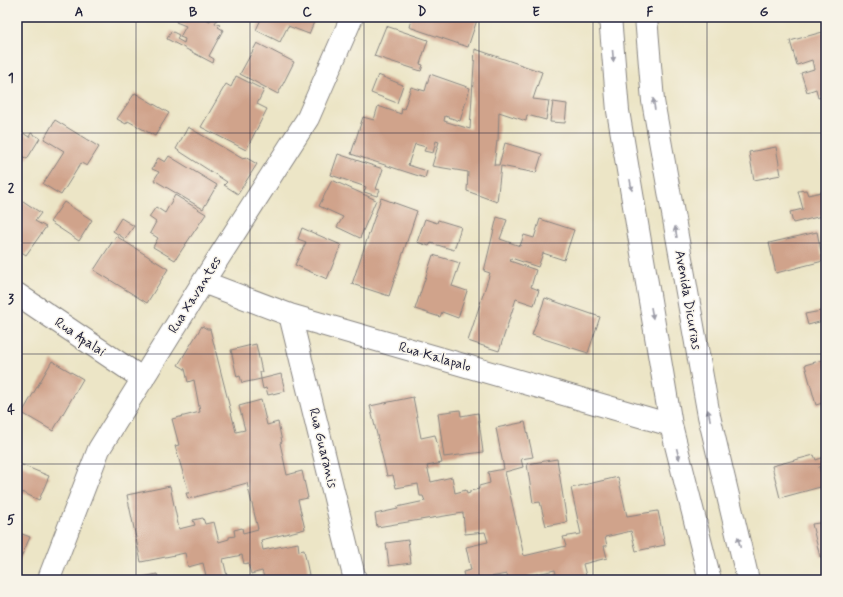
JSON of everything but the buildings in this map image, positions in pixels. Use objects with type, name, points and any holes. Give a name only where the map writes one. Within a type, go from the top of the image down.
[{"type":"street","name":"Rua Xavantes","points":[[50,580],[50,576],[99,449],[203,282],[308,118],[352,17]]},
{"type":"street","points":[[610,17],[618,111],[671,425],[710,580]]},
{"type":"street","name":"Avenida Dicurias","points":[[646,17],[653,101],[709,416],[748,580]]},
{"type":"street","name":"Rua Kalapalo","points":[[203,282],[290,315],[671,425]]},
{"type":"street","name":"Rua Apalai","points":[[17,294],[142,379]]},
{"type":"street","name":"Rua Guaranis","points":[[290,315],[355,580]]}]
